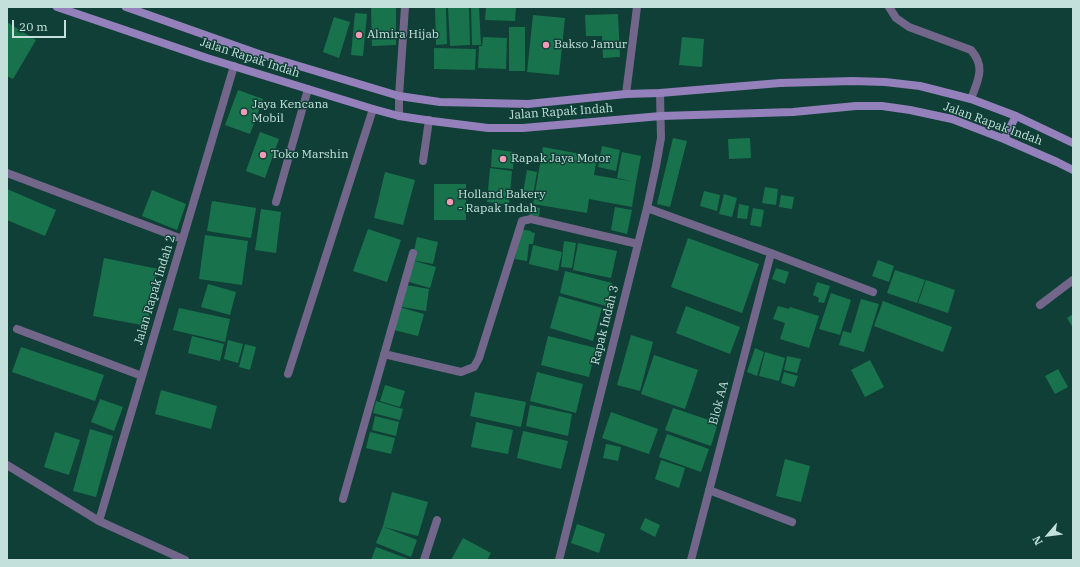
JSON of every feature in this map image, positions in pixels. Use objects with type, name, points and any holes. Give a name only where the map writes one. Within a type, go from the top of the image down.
[{"type":"main road","name":"Jalan Rapak Indah","points":[[57,7],[234,66],[399,116],[488,128],[523,128],[661,116],[793,112],[856,106],[882,106],[952,119],[1004,139],[1073,170]]},
{"type":"main road","name":"Jalan Rapak Indah","points":[[126,7],[136,9],[258,54],[399,96],[440,102],[528,104],[626,94],[660,93],[780,83],[853,81],[885,82],[920,86],[971,99],[1016,116],[1073,143]]},
{"type":"main road","points":[[1004,139],[1016,116]]},
{"type":"street","points":[[399,116],[405,7]]},
{"type":"street","points":[[626,94],[637,7]]},
{"type":"street","points":[[889,7],[896,18],[909,28],[971,50],[976,56],[980,73],[971,99]]},
{"type":"street","name":"Jalan Rapak Indah 2","points":[[99,521],[234,66]]},
{"type":"street","points":[[276,202],[308,89]]},
{"type":"street","name":"Rapak Indah 3","points":[[559,560],[647,208],[661,138],[660,93]]},
{"type":"street","points":[[288,374],[374,109]]},
{"type":"street","points":[[423,161],[429,120]]},
{"type":"street","points":[[7,173],[182,239]]},
{"type":"street","points":[[647,208],[873,292]]},
{"type":"street","points":[[384,354],[460,372],[474,367],[479,358],[522,221],[531,219],[638,244]]},
{"type":"street","points":[[343,499],[413,252]]},
{"type":"street","name":"Blok AA","points":[[691,560],[771,253]]},
{"type":"street","points":[[1040,305],[1073,280]]},
{"type":"street","points":[[17,329],[142,376]]},
{"type":"street","points":[[9,468],[99,521],[185,560]]},
{"type":"street","points":[[709,490],[792,522]]},
{"type":"street","points":[[424,560],[437,520]]},
{"type":"building","points":[[371,7],[396,7],[396,45],[372,46]]},
{"type":"building","points":[[435,7],[446,7],[447,44],[436,45]]},
{"type":"building","points":[[448,7],[469,7],[470,45],[450,46]]},
{"type":"building","points":[[471,7],[479,7],[481,45],[472,45]]},
{"type":"building","points":[[486,7],[516,7],[515,21],[485,20]]},
{"type":"building","name":"Almira Hijab","points":[[355,13],[367,14],[363,56],[351,55]]},
{"type":"building","points":[[618,14],[620,57],[603,58],[602,36],[586,36],[585,15]]},
{"type":"building","name":"Bakso Jamur","points":[[533,15],[565,18],[559,75],[527,72]]},
{"type":"building","points":[[334,17],[350,22],[339,58],[323,52]]},
{"type":"building","points":[[7,22],[36,40],[13,79],[7,76]]},
{"type":"building","points":[[509,27],[525,27],[525,71],[509,71]]},
{"type":"building","points":[[483,37],[507,38],[506,69],[478,68],[479,46],[482,46]]},
{"type":"building","points":[[682,37],[704,39],[702,67],[679,65]]},
{"type":"building","points":[[434,48],[476,49],[475,70],[434,69]]},
{"type":"building","name":"Jaya Kencana Mobil","points":[[238,90],[263,99],[250,134],[225,125]]},
{"type":"building","name":"Toko Marshin","points":[[260,132],[279,139],[265,178],[246,171]]},
{"type":"building","points":[[673,138],[687,141],[670,207],[657,204]]},
{"type":"building","points":[[750,138],[751,158],[729,159],[728,139]]},
{"type":"building","points":[[602,146],[620,150],[616,171],[598,167]]},
{"type":"building","points":[[543,147],[597,157],[594,175],[636,182],[632,207],[589,199],[587,213],[533,204]]},
{"type":"building","name":"Rapak Jaya Motor","points":[[492,149],[514,152],[513,169],[491,167]]},
{"type":"building","points":[[622,152],[641,156],[636,182],[617,178]]},
{"type":"building","points":[[490,168],[512,171],[509,205],[487,202]]},
{"type":"building","points":[[527,170],[537,172],[533,195],[523,193]]},
{"type":"building","points":[[385,172],[415,180],[403,225],[374,218]]},
{"type":"building","name":"Holland Bakery - Rapak Indah","points":[[434,184],[466,184],[466,220],[434,220]]},
{"type":"building","points":[[765,187],[778,189],[776,205],[762,203]]},
{"type":"building","points":[[7,189],[56,210],[45,236],[7,220]]},
{"type":"building","points":[[152,190],[186,204],[177,230],[142,216]]},
{"type":"building","points":[[704,191],[720,195],[717,211],[700,206]]},
{"type":"building","points":[[724,194],[737,198],[732,217],[719,214]]},
{"type":"building","points":[[781,195],[794,197],[792,209],[779,207]]},
{"type":"building","points":[[212,201],[256,208],[251,238],[207,231]]},
{"type":"building","points":[[739,204],[749,206],[747,219],[737,218]]},
{"type":"building","points":[[530,206],[540,208],[539,216],[529,215]]},
{"type":"building","points":[[615,207],[632,210],[627,234],[611,230]]},
{"type":"building","points":[[753,208],[764,210],[761,227],[750,225]]},
{"type":"building","points":[[261,209],[281,212],[276,253],[255,250]]},
{"type":"building","points":[[368,229],[401,240],[387,282],[353,271]]},
{"type":"building","points":[[520,229],[535,233],[533,244],[529,244],[527,261],[515,259]]},
{"type":"building","points":[[205,235],[248,241],[242,285],[199,279]]},
{"type":"building","points":[[417,237],[438,242],[433,264],[412,260]]},
{"type":"building","points":[[688,238],[759,264],[742,313],[671,287]]},
{"type":"building","points":[[564,241],[576,243],[572,268],[561,267]]},
{"type":"building","points":[[578,243],[617,251],[611,278],[573,270]]},
{"type":"building","points":[[533,245],[562,252],[558,271],[529,264]]},
{"type":"building","points":[[104,258],[158,269],[147,326],[93,316]]},
{"type":"building","points":[[411,260],[436,267],[430,288],[406,281]]},
{"type":"building","points":[[878,260],[894,266],[889,282],[872,276]]},
{"type":"building","points":[[776,268],[789,272],[785,284],[772,279]]},
{"type":"building","points":[[895,270],[925,280],[917,303],[887,293]]},
{"type":"building","points":[[565,271],[612,283],[606,306],[560,293]]},
{"type":"building","points":[[926,280],[955,290],[948,313],[918,303]]},
{"type":"building","points":[[817,282],[830,286],[824,303],[818,302],[819,298],[813,295]]},
{"type":"building","points":[[208,284],[236,292],[230,315],[201,307]]},
{"type":"building","points":[[406,285],[429,289],[426,311],[402,307]]},
{"type":"building","points":[[831,293],[851,300],[840,335],[819,329]]},
{"type":"building","points":[[559,296],[602,308],[593,341],[550,328]]},
{"type":"building","points":[[861,299],[879,304],[864,352],[839,345],[843,331],[851,333]]},
{"type":"building","points":[[883,301],[952,327],[943,352],[874,326]]},
{"type":"building","points":[[686,306],[740,327],[730,354],[676,333]]},
{"type":"building","points":[[778,306],[789,309],[790,307],[819,316],[809,348],[780,339],[785,323],[773,319]]},
{"type":"building","points":[[399,307],[424,314],[418,336],[394,330]]},
{"type":"building","points":[[179,308],[230,319],[225,342],[173,330]]},
{"type":"building","points":[[1073,314],[1073,328],[1067,318]]},
{"type":"building","points":[[631,335],[653,342],[640,391],[617,385]]},
{"type":"building","points":[[192,336],[224,344],[220,361],[188,353]]},
{"type":"building","points":[[548,336],[596,348],[589,377],[541,365]]},
{"type":"building","points":[[228,340],[243,344],[238,363],[224,359]]},
{"type":"building","points":[[245,344],[256,347],[250,370],[239,367]]},
{"type":"building","points":[[21,347],[104,375],[95,401],[12,372]]},
{"type":"building","points":[[755,348],[764,352],[757,376],[747,372]]},
{"type":"building","points":[[765,352],[785,358],[779,381],[759,376]]},
{"type":"building","points":[[654,355],[698,370],[685,409],[641,394]]},
{"type":"building","points":[[787,356],[801,359],[797,373],[784,370]]},
{"type":"building","points":[[870,360],[884,387],[865,397],[851,370]]},
{"type":"building","points":[[1058,369],[1068,387],[1055,394],[1045,376]]},
{"type":"building","points":[[537,372],[583,384],[576,413],[530,401]]},
{"type":"building","points":[[784,372],[798,376],[794,387],[781,383]]},
{"type":"building","points":[[385,385],[405,391],[400,407],[380,401]]},
{"type":"building","points":[[161,390],[217,406],[211,429],[155,414]]},
{"type":"building","points":[[475,392],[526,402],[521,427],[470,416]]},
{"type":"building","points":[[100,399],[123,407],[114,431],[91,422]]},
{"type":"building","points":[[376,401],[403,409],[400,420],[373,413]]},
{"type":"building","points":[[530,405],[572,414],[568,436],[526,426]]},
{"type":"building","points":[[673,408],[718,423],[711,446],[665,430]]},
{"type":"building","points":[[611,412],[658,429],[649,454],[602,438]]},
{"type":"building","points":[[375,416],[399,422],[396,436],[372,430]]},
{"type":"building","points":[[476,422],[513,430],[508,454],[471,447]]},
{"type":"building","points":[[90,429],[113,436],[96,497],[73,491]]},
{"type":"building","points":[[523,431],[568,441],[561,469],[517,458]]},
{"type":"building","points":[[55,432],[80,440],[69,475],[44,467]]},
{"type":"building","points":[[370,432],[395,438],[391,454],[366,448]]},
{"type":"building","points":[[667,434],[709,449],[701,472],[659,457]]},
{"type":"building","points":[[606,444],[621,447],[618,461],[603,458]]},
{"type":"building","points":[[785,459],[810,466],[801,502],[776,496]]},
{"type":"building","points":[[661,460],[685,468],[679,488],[655,479]]},
{"type":"building","points":[[392,492],[428,502],[418,536],[384,527],[417,540],[411,557],[376,543],[383,526]]},
{"type":"building","points":[[645,518],[660,525],[655,537],[640,529]]},
{"type":"building","points":[[577,524],[605,534],[599,553],[571,543]]},
{"type":"building","points":[[463,538],[491,553],[487,560],[451,560]]},
{"type":"building","points":[[376,547],[411,560],[371,560]]},
{"type":"place","name":"Almira Hijab","points":[[359,35]]},
{"type":"place","name":"Bakso Jamur","points":[[546,45]]},
{"type":"place","name":"Jaya Kencana Mobil","points":[[244,112]]},
{"type":"place","name":"Toko Marshin","points":[[263,155]]},
{"type":"place","name":"Rapak Jaya Motor","points":[[503,159]]},
{"type":"place","name":"Holland Bakery - Rapak Indah","points":[[450,202]]}]
